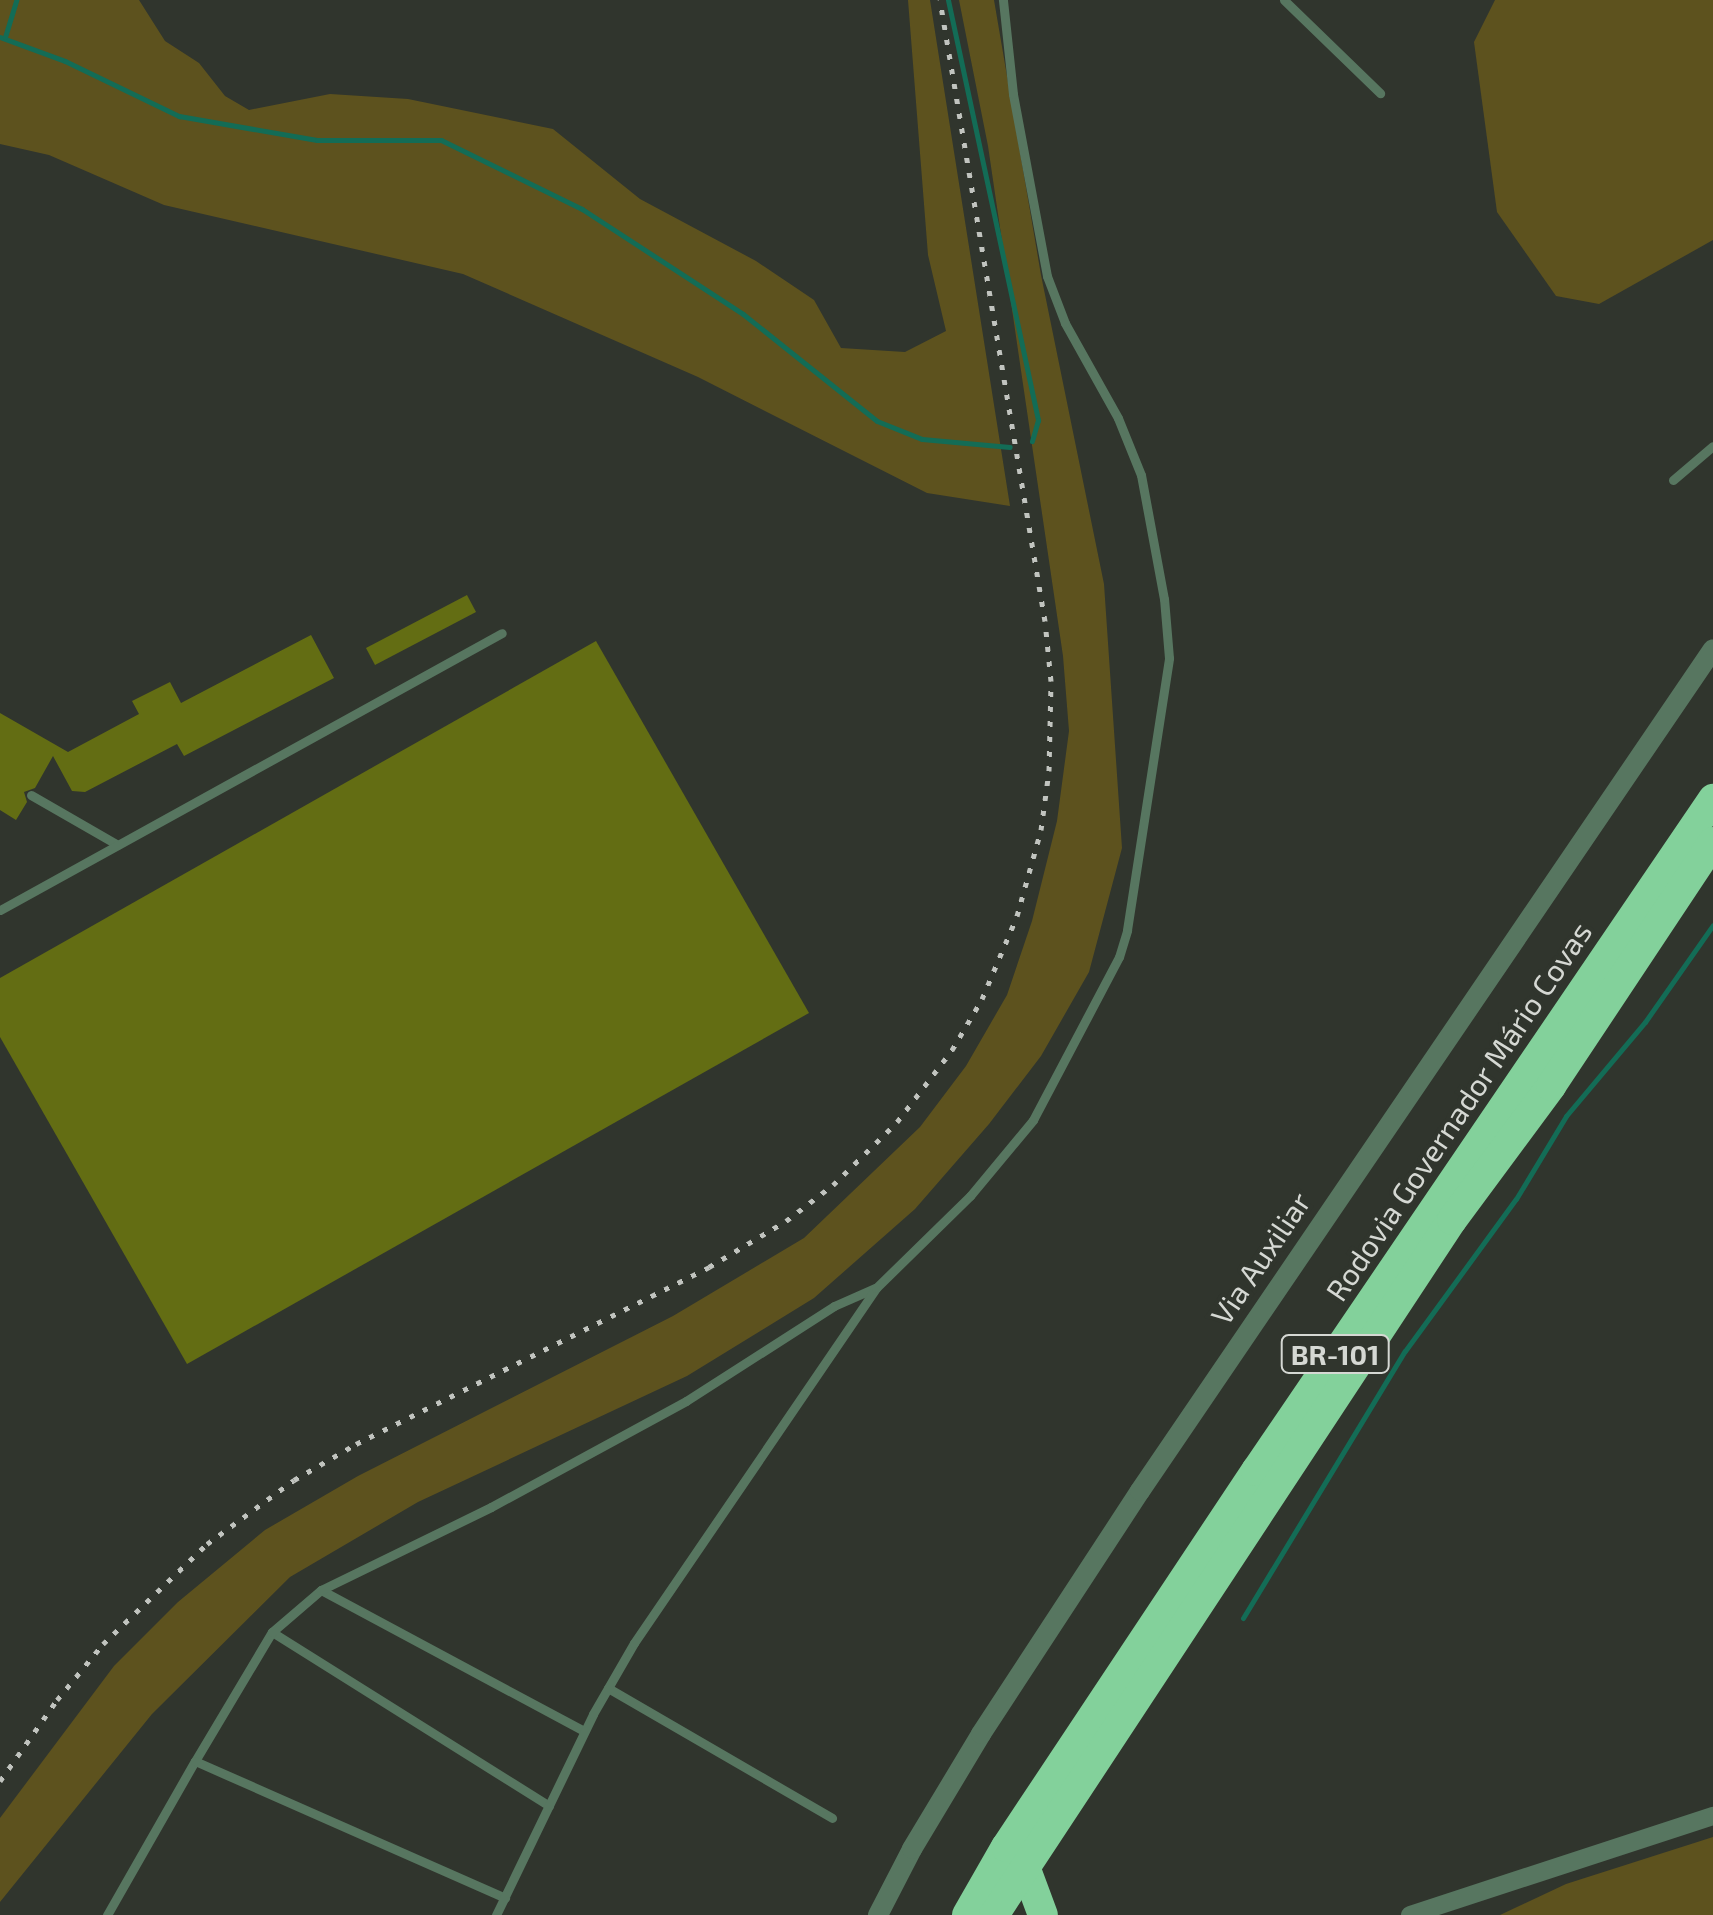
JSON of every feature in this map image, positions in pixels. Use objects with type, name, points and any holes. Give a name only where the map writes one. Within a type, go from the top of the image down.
[{"type":"highway","name":"Rodovia Governador Mário Covas","points":[[967,1915],[1006,1847],[1256,1471],[1713,799]]},
{"type":"highway","name":"Rodovia Governador Mário Covas","points":[[994,1915],[1024,1864],[1452,1220],[1551,1086],[1713,842]]},
{"type":"highway","points":[[1024,1864],[1043,1915]]},
{"type":"street","name":"Via Auxiliar","points":[[878,1915],[912,1849],[981,1734],[1129,1507],[1713,649]]},
{"type":"street","points":[[1410,1915],[1713,1816]]},
{"type":"lane","points":[[496,1915],[608,1688],[876,1288],[970,1196],[1033,1120],[1118,957],[1127,930],[1168,658],[1164,599],[1141,474],[1118,418],[1065,323],[1047,276],[1013,94],[1003,0]]},
{"type":"lane","points":[[1284,0],[1380,92]]},
{"type":"lane","points":[[1673,480],[1713,446]]},
{"type":"lane","points":[[0,910],[502,633]]},
{"type":"lane","points":[[31,795],[118,845]]},
{"type":"lane","points":[[107,1915],[272,1632],[321,1590],[491,1507],[654,1419],[834,1306],[876,1288]]},
{"type":"lane","points":[[321,1590],[584,1731]]},
{"type":"lane","points":[[272,1632],[548,1806]]},
{"type":"lane","points":[[608,1688],[832,1818]]},
{"type":"lane","points":[[195,1761],[505,1898]]},
{"type":"shaded area","points":[[0,0],[139,0],[165,41],[199,63],[225,96],[249,110],[330,94],[408,99],[553,129],[640,199],[756,261],[814,300],[841,348],[905,352],[946,331],[928,255],[908,0],[930,0],[1010,506],[927,493],[698,377],[463,274],[164,205],[49,155],[0,144]]},
{"type":"shaded area","points":[[959,0],[994,0],[1041,275],[1104,584],[1122,848],[1089,972],[1041,1056],[989,1124],[915,1209],[814,1298],[687,1376],[418,1502],[290,1577],[152,1714],[0,1902],[0,1818],[114,1666],[178,1602],[265,1530],[358,1476],[673,1316],[804,1238],[920,1127],[966,1066],[1007,995],[1032,921],[1057,821],[1069,731],[1063,656],[988,146]]},
{"type":"shaded area","points":[[1495,0],[1713,0],[1713,240],[1599,304],[1556,296],[1497,212],[1474,42]]},
{"type":"shaded area","points":[[1713,1837],[1713,1915],[1500,1915],[1566,1884]]},
{"type":"building","points":[[467,595],[476,612],[375,665],[366,648]]},
{"type":"building","points":[[311,635],[334,678],[184,756],[177,744],[85,792],[72,791],[53,756],[35,788],[24,792],[27,802],[16,820],[0,810],[0,713],[68,752],[139,714],[132,701],[170,682],[181,703]]},
{"type":"building","points":[[596,641],[809,1013],[187,1364],[0,1037],[0,978]]},
{"type":"waterway","points":[[5,37],[16,0]]},
{"type":"waterway","points":[[948,0],[1038,420],[1032,441]]},
{"type":"waterway","points":[[0,37],[65,61],[179,116],[317,140],[441,140],[582,209],[743,314],[877,421],[922,439],[1010,447]]},
{"type":"waterway","points":[[1243,1618],[1405,1351],[1516,1199],[1566,1116],[1645,1022],[1713,925]]},
{"type":"railway","points":[[0,1781],[57,1700],[103,1644],[207,1544],[294,1480],[356,1444],[709,1267],[786,1221],[833,1185],[897,1122],[952,1050],[982,999],[1017,916],[1041,830],[1049,771],[1051,681],[1045,621],[940,0]]}]
